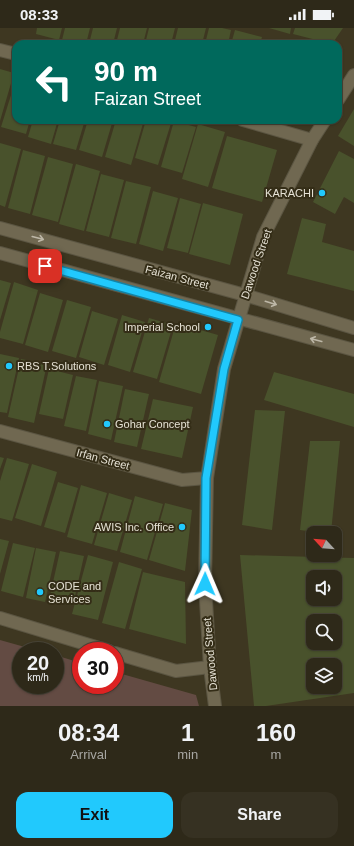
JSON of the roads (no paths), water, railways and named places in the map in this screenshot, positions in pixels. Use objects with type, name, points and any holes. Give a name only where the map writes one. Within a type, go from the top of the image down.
[{"type":"street","points":[[0,50],[12,53]]},
{"type":"street","points":[[342,94],[354,75]]},
{"type":"street","points":[[257,124],[312,140]]},
{"type":"street","name":"Dawood Street","points":[[215,706],[210,667],[205,584],[206,478],[224,369],[263,237],[312,140],[322,124]]},
{"type":"street","name":"Faizan Street","points":[[0,228],[245,295],[354,328]]},
{"type":"street","points":[[0,253],[238,320],[354,350]]},
{"type":"street","name":"Irfan Street","points":[[0,431],[182,480],[206,478]]},
{"type":"street","points":[[0,618],[79,642]]},
{"type":"street","points":[[124,656],[176,671],[210,667]]},
{"type":"place","name":"KARACHI","points":[[322,193]]},
{"type":"place","name":"Imperial School","points":[[208,327]]},
{"type":"place","name":"RBS T.Solutions","points":[[9,366]]},
{"type":"place","name":"Gohar Concept","points":[[107,424]]},
{"type":"place","name":"AWIS Inc. Office","points":[[182,527]]},
{"type":"place","name":"CODE and Services","points":[[40,592]]}]
